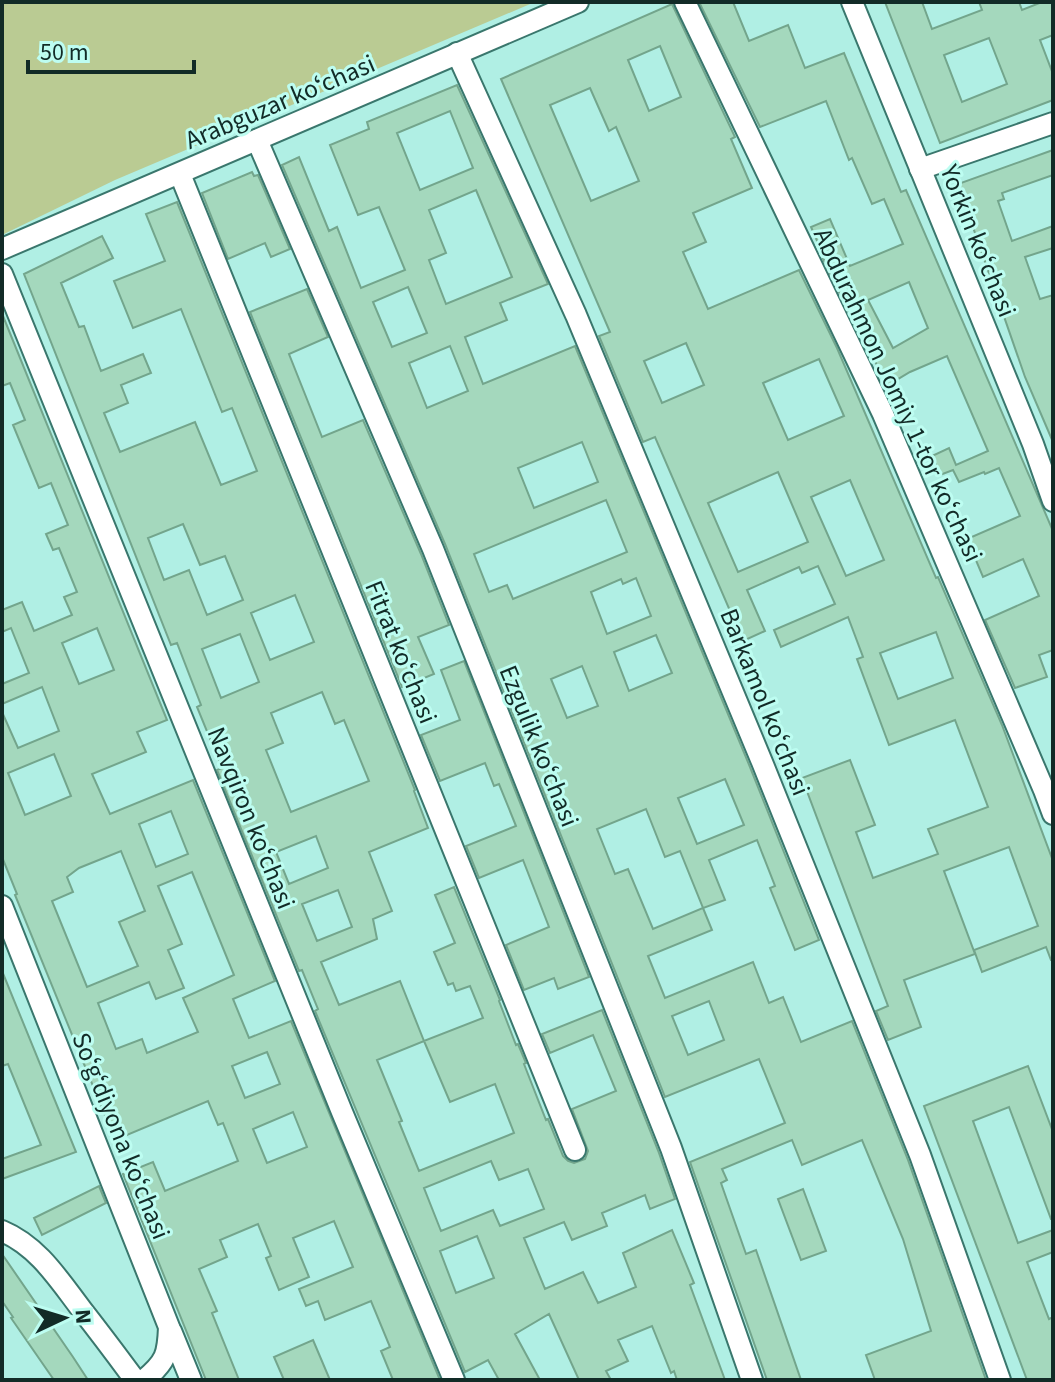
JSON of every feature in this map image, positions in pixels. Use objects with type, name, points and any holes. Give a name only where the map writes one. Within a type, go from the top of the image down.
[{"type":"street","name":"Arabguzar koʻchasi","points":[[2,249],[578,2]]},
{"type":"street","name":"Abdurahmon Jomiy 1-tor koʻchasi","points":[[685,2],[883,414],[1053,814]]},
{"type":"street","name":"Yorkin koʻchasi","points":[[852,2],[1027,430],[1053,501]]},
{"type":"street","name":"Barkamol koʻchasi","points":[[457,53],[576,315],[762,762],[920,1155],[1000,1380]]},
{"type":"street","points":[[920,169],[1053,123]]},
{"type":"street","name":"Ezgulik koʻchasi","points":[[257,140],[433,549],[671,1148],[752,1380]]},
{"type":"street","name":"Fitrat koʻchasi","points":[[180,174],[575,1150]]},
{"type":"street","name":"Navqiron koʻchasi","points":[[2,274],[454,1380]]},
{"type":"street","name":"Soʻgʻdiyona koʻchasi","points":[[2,906],[191,1380]]},
{"type":"street","points":[[2,1231],[29,1247],[47,1265],[135,1380]]},
{"type":"street","points":[[144,1380],[159,1368],[168,1352],[169,1327]]},
{"type":"green space","points":[[2,2],[535,2],[115,180],[2,235]]},
{"type":"building","points":[[699,2],[733,2],[749,41],[788,25],[805,68],[844,53],[901,192],[906,190],[1053,531],[1053,650],[1039,655],[1047,677],[1015,688],[985,620],[1039,596],[1023,559],[983,577],[967,539],[1020,516],[999,468],[959,482],[953,470],[940,475],[932,456],[949,448],[956,465],[988,451],[947,356],[888,385],[855,325],[811,227],[830,219],[850,266],[903,244],[884,199],[872,204],[852,158],[849,160],[826,101],[760,127]],"holes":[[[909,282],[928,328],[893,348],[868,300]]]},
{"type":"building","points":[[885,2],[922,2],[932,29],[982,10],[979,2],[1019,2],[1022,10],[1042,2],[1053,2],[1053,35],[1040,40],[1053,74],[1053,100],[940,143]],"holes":[[[989,38],[1007,84],[962,102],[944,55]]]},
{"type":"building","points":[[672,4],[735,137],[731,139],[752,188],[693,213],[706,242],[683,252],[708,309],[799,270],[837,348],[1002,725],[1053,861],[1053,960],[1046,947],[982,972],[974,950],[1038,926],[1009,847],[944,871],[975,954],[904,980],[921,1027],[888,1040],[876,1011],[888,1006],[802,778],[850,760],[875,825],[856,832],[873,878],[938,854],[928,829],[988,807],[955,720],[889,745],[857,659],[863,657],[848,617],[781,647],[774,630],[835,604],[818,566],[802,573],[799,567],[747,590],[765,631],[743,641],[655,437],[643,442],[599,336],[610,332],[501,79]],"holes":[[[660,46],[681,97],[649,111],[628,60]],[[590,88],[609,131],[616,127],[639,181],[591,201],[550,105]],[[686,343],[704,385],[662,403],[644,361]],[[819,359],[844,416],[788,440],[763,383]],[[778,472],[808,542],[738,572],[708,503]],[[850,480],[884,560],[846,576],[811,497]],[[936,632],[953,678],[898,699],[880,653]]]},
{"type":"building","points":[[457,85],[548,284],[500,303],[507,320],[465,337],[483,384],[575,346],[819,940],[795,950],[770,888],[775,886],[757,840],[709,860],[725,900],[703,908],[712,930],[648,956],[665,998],[753,962],[769,1003],[783,997],[801,1042],[852,1021],[908,1160],[986,1380],[875,1380],[866,1355],[931,1331],[903,1239],[862,1140],[802,1165],[792,1140],[722,1169],[727,1180],[721,1183],[746,1254],[756,1250],[801,1380],[767,1380],[690,1162],[785,1123],[759,1059],[665,1097],[445,544],[282,165],[299,157],[329,231],[337,227],[361,288],[405,270],[379,207],[358,215],[330,145],[369,129],[367,122]],"holes":[[[450,111],[473,168],[420,190],[397,133]],[[476,190],[512,277],[446,304],[429,260],[446,253],[429,210]],[[408,287],[427,333],[392,347],[373,302]],[[450,346],[468,391],[427,408],[409,363]],[[582,442],[598,482],[534,508],[518,468]],[[606,500],[627,552],[513,599],[507,585],[489,592],[474,554]],[[636,578],[651,616],[607,634],[591,592],[621,579],[623,584]],[[656,635],[672,673],[629,691],[614,652]],[[582,666],[598,706],[567,718],[551,679]],[[725,779],[744,825],[697,844],[678,798]],[[646,809],[665,857],[680,851],[703,908],[653,929],[628,869],[615,874],[597,829]],[[709,1001],[724,1040],[688,1055],[672,1016]]]},
{"type":"building","points":[[1053,150],[1053,175],[1002,193],[1004,199],[998,201],[1012,241],[1053,226],[1053,248],[1025,257],[1040,299],[1053,295],[1053,442],[1025,377],[958,184]]},
{"type":"building","points":[[252,172],[254,176],[258,175],[290,249],[271,257],[265,243],[228,259],[202,193]]},
{"type":"building","points":[[177,202],[428,828],[369,852],[392,911],[373,919],[377,939],[321,962],[339,1005],[400,981],[424,1041],[483,1018],[470,986],[456,991],[453,983],[448,985],[434,952],[455,943],[435,895],[454,887],[546,1120],[563,1156],[574,1163],[585,1159],[588,1151],[572,1109],[616,1091],[593,1035],[550,1053],[542,1034],[602,1010],[675,1199],[650,1209],[645,1195],[602,1213],[607,1226],[572,1240],[564,1222],[524,1238],[545,1289],[583,1272],[598,1303],[636,1287],[623,1253],[672,1230],[694,1283],[690,1285],[725,1380],[677,1380],[674,1371],[671,1373],[652,1326],[618,1340],[628,1361],[606,1371],[611,1380],[579,1380],[549,1314],[515,1334],[540,1380],[499,1380],[488,1360],[465,1372],[315,1011],[318,1009],[302,970],[299,971],[217,770],[222,768],[197,707],[201,705],[177,643],[171,645],[24,274],[102,236],[113,258],[61,283],[79,327],[84,326],[101,371],[143,354],[151,373],[121,385],[128,403],[104,413],[120,452],[195,422],[221,485],[257,471],[232,408],[222,412],[181,309],[133,328],[114,281],[165,261],[146,214]],"holes":[[[183,524],[200,565],[225,556],[243,600],[207,615],[189,570],[164,580],[148,538]],[[295,595],[314,642],[270,660],[251,613]],[[240,634],[259,682],[221,698],[202,649]],[[322,692],[335,724],[344,720],[369,781],[291,812],[266,750],[283,743],[271,713]],[[316,836],[328,868],[289,884],[276,852]],[[338,890],[352,927],[317,941],[302,904]],[[424,1041],[450,1102],[495,1084],[514,1133],[419,1171],[377,1060]],[[491,1161],[499,1180],[528,1169],[544,1209],[500,1226],[493,1210],[441,1231],[424,1188]],[[477,1236],[494,1278],[456,1293],[440,1251]]]},
{"type":"building","points":[[307,289],[328,337],[289,354],[322,437],[363,420],[449,625],[418,637],[434,674],[402,687],[250,312]]},
{"type":"building","points":[[3,316],[167,720],[137,732],[146,752],[92,774],[110,814],[193,780],[275,981],[233,999],[249,1038],[291,1021],[440,1380],[393,1380],[381,1351],[390,1347],[371,1301],[325,1320],[318,1301],[306,1306],[299,1289],[353,1267],[334,1221],[293,1238],[309,1277],[279,1290],[266,1258],[271,1256],[258,1224],[220,1240],[227,1257],[199,1269],[217,1311],[212,1313],[239,1380],[206,1380],[123,1174],[153,1162],[165,1191],[238,1161],[223,1123],[218,1125],[208,1101],[115,1140],[2,857],[2,712],[18,748],[59,731],[42,687],[2,704],[2,684],[29,673],[11,628],[2,632],[2,610],[22,602],[34,631],[72,615],[64,597],[77,592],[59,548],[53,550],[46,534],[68,525],[51,483],[39,488],[13,425],[25,420],[10,383],[2,386]],"holes":[[[97,628],[114,670],[79,684],[62,643]],[[54,754],[71,796],[25,815],[8,773]],[[171,811],[188,854],[156,867],[139,824]],[[121,851],[145,911],[119,922],[138,966],[87,987],[52,901],[73,892],[67,877],[79,868]],[[192,872],[234,975],[183,998],[198,1032],[147,1053],[142,1039],[116,1049],[98,1003],[149,982],[156,999],[184,988],[168,950],[182,944],[158,886]],[[267,1052],[280,1084],[245,1098],[232,1066]],[[293,1112],[307,1147],[267,1163],[253,1129]]]},
{"type":"building","points":[[464,661],[589,977],[558,989],[554,978],[524,990],[506,945],[549,927],[523,860],[479,878],[466,846],[516,826],[499,784],[494,786],[485,763],[440,781],[421,735],[460,720],[441,670]]},
{"type":"building","points":[[2,971],[76,1152],[2,1179],[2,1159],[41,1145],[8,1064],[2,1066]]},
{"type":"building","points":[[1028,1066],[1053,1132],[1053,1219],[1009,1107],[973,1121],[1018,1243],[1053,1230],[1053,1252],[1027,1262],[1049,1319],[1053,1317],[1053,1380],[1027,1380],[924,1106]]},
{"type":"building","points":[[99,1186],[106,1203],[42,1235],[34,1218]]},
{"type":"building","points":[[803,1189],[826,1251],[801,1260],[778,1199]]},
{"type":"building","points":[[2,1254],[88,1380],[54,1380],[11,1318],[2,1301]]},
{"type":"building","points":[[313,1340],[330,1380],[284,1380],[274,1357]]}]
